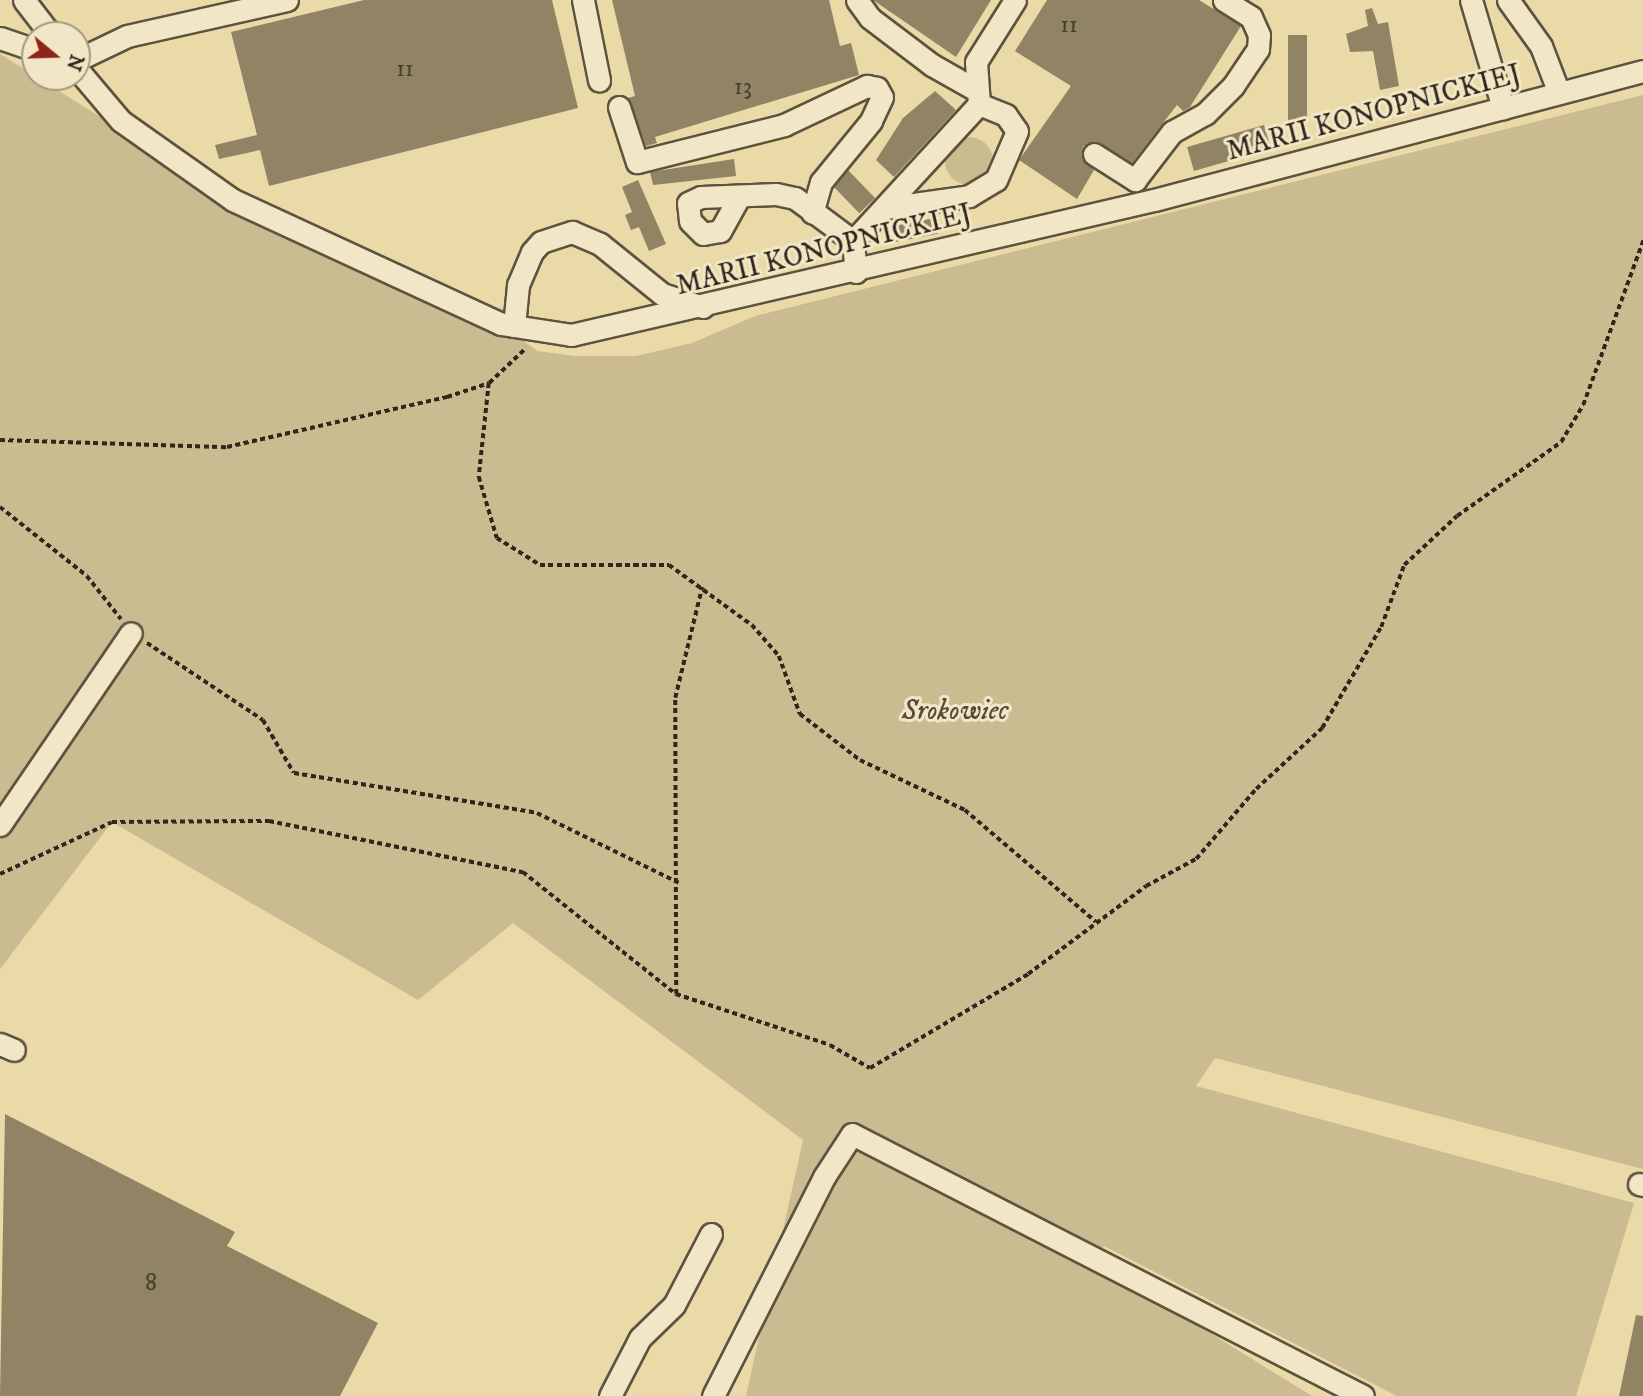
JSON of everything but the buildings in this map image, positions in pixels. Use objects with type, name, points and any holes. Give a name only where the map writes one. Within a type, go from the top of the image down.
[{"type":"street","points":[[24,0],[40,21]]},
{"type":"street","points":[[91,53],[127,36],[287,0]]},
{"type":"street","points":[[583,0],[599,80]]},
{"type":"street","points":[[857,0],[870,18],[932,65],[1006,114],[1017,131],[996,180],[970,196],[885,208]]},
{"type":"street","points":[[856,272],[853,241],[885,208],[978,97],[976,62],[1016,0]]},
{"type":"street","points":[[1094,154],[1135,180],[1172,132],[1205,114],[1233,86],[1258,49],[1259,36],[1251,17],[1224,0]]},
{"type":"street","points":[[1471,0],[1503,108]]},
{"type":"street","points":[[1508,0],[1541,46],[1559,93]]},
{"type":"street","points":[[0,38],[21,45]]},
{"type":"street","name":"MARII KONOPNICKIEJ","points":[[91,86],[121,121],[233,200],[514,326],[543,333],[599,333],[856,272],[1643,71]]},
{"type":"street","points":[[619,107],[637,162],[784,125],[867,86],[877,88],[882,97],[871,121],[821,182],[812,213]]},
{"type":"street","points":[[739,197],[795,198],[853,241]]},
{"type":"street","points":[[514,326],[518,285],[532,252],[541,242],[572,232],[600,244],[662,293],[706,308]]},
{"type":"street","points":[[0,825],[131,633]]},
{"type":"street","points":[[713,1396],[824,1177],[852,1134],[1363,1396]]},
{"type":"street","points":[[610,1396],[640,1338],[674,1305],[711,1234]]},
{"type":"path","points":[[0,874],[112,822],[269,821],[523,872],[676,994],[830,1045],[870,1068],[1028,974],[1097,923],[1196,859],[1256,789],[1322,728],[1381,627],[1404,565],[1457,516],[1561,442],[1583,405],[1643,241]]},
{"type":"path","points":[[0,440],[228,447],[489,383],[543,333]]},
{"type":"path","points":[[489,383],[479,477],[497,538],[540,565],[669,565],[752,625],[779,656],[800,714],[860,760],[965,810],[1097,923]]},
{"type":"path","points":[[0,507],[87,576],[131,633],[238,698],[263,720],[294,773],[537,813],[679,883]]},
{"type":"path","points":[[676,994],[679,883],[675,698],[702,587]]},
{"type":"green space","name":"Srokowiec","points":[[0,54],[21,67],[21,91],[59,91],[212,187],[501,323],[537,351],[575,356],[636,356],[692,343],[755,316],[1643,95],[1643,1169],[1215,1058],[1196,1086],[1634,1203],[1576,1396],[1397,1396],[1104,1246],[1095,1262],[1312,1396],[746,1396],[803,1140],[513,923],[418,1000],[112,822],[0,969]]},
{"type":"green space","points":[[969,137],[986,144],[993,161],[986,178],[969,185],[952,178],[945,161],[952,144]]}]
